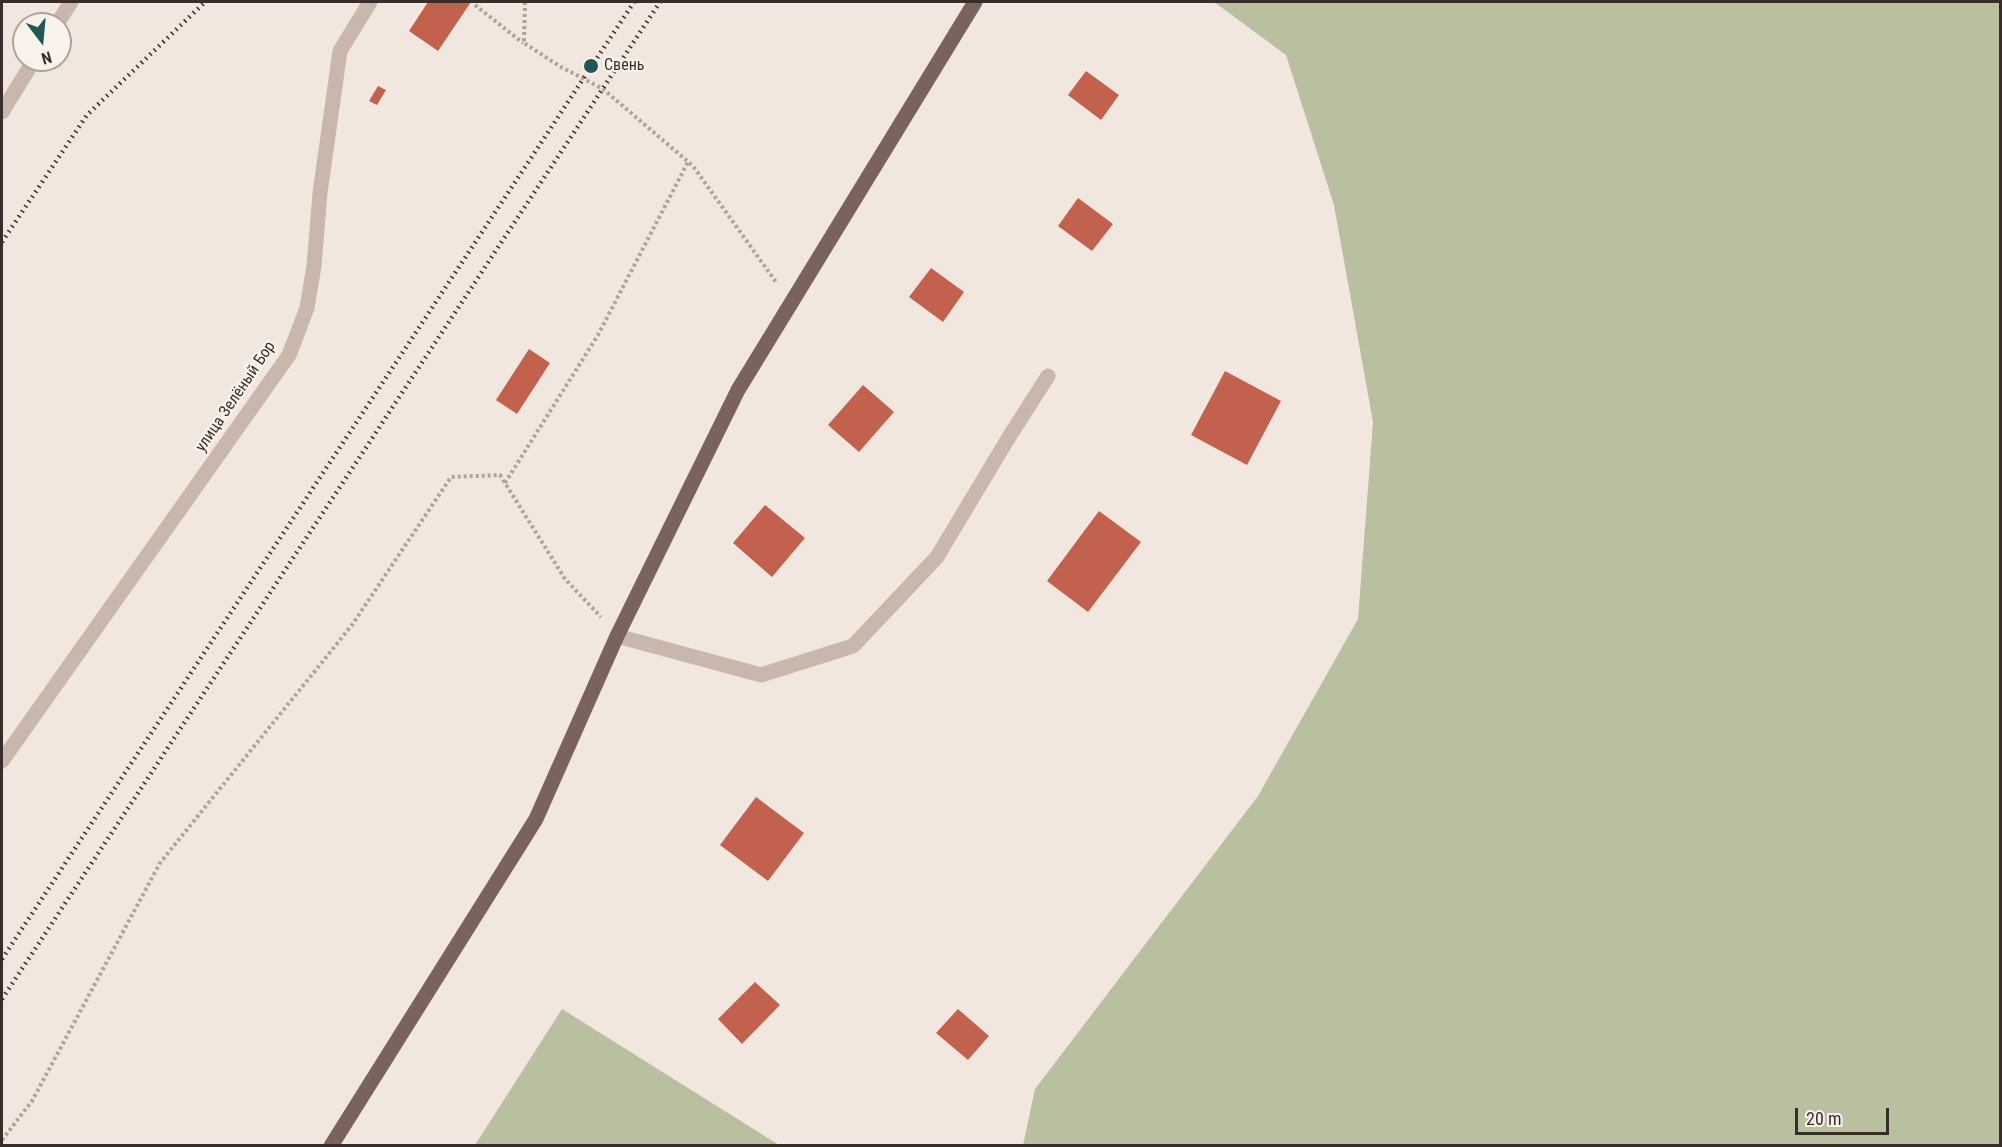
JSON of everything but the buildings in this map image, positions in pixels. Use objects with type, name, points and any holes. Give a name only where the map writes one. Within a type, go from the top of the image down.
[{"type":"main road","points":[[331,1146],[536,819],[617,636],[738,390],[975,2]]},
{"type":"street","name":"улица Зелёный Бор","points":[[2,760],[289,355],[307,308],[340,51],[370,2]]},
{"type":"street","points":[[2,112],[27,72]]},
{"type":"street","points":[[617,636],[761,675],[853,646],[938,557],[1048,376]]},
{"type":"path","points":[[524,43],[525,2]]},
{"type":"path","points":[[475,5],[524,43],[561,67],[603,89],[693,166],[776,282],[782,273]]},
{"type":"path","points":[[506,483],[598,335],[688,162]]},
{"type":"path","points":[[2,1140],[32,1101],[160,863],[352,626],[451,477],[500,475],[565,579],[617,636]]},
{"type":"green space","points":[[1214,2],[2000,2],[2000,1145],[1023,1145],[1035,1089],[1258,796],[1358,619],[1373,422],[1334,205],[1286,55]]},
{"type":"green space","points":[[562,1009],[779,1145],[475,1145]]},
{"type":"railway","points":[[2,242],[87,115],[205,2]]},
{"type":"railway","points":[[2,959],[634,2]]},
{"type":"railway","points":[[2,999],[660,2]]},
{"type":"place","name":"Свень","points":[[591,66]]}]
